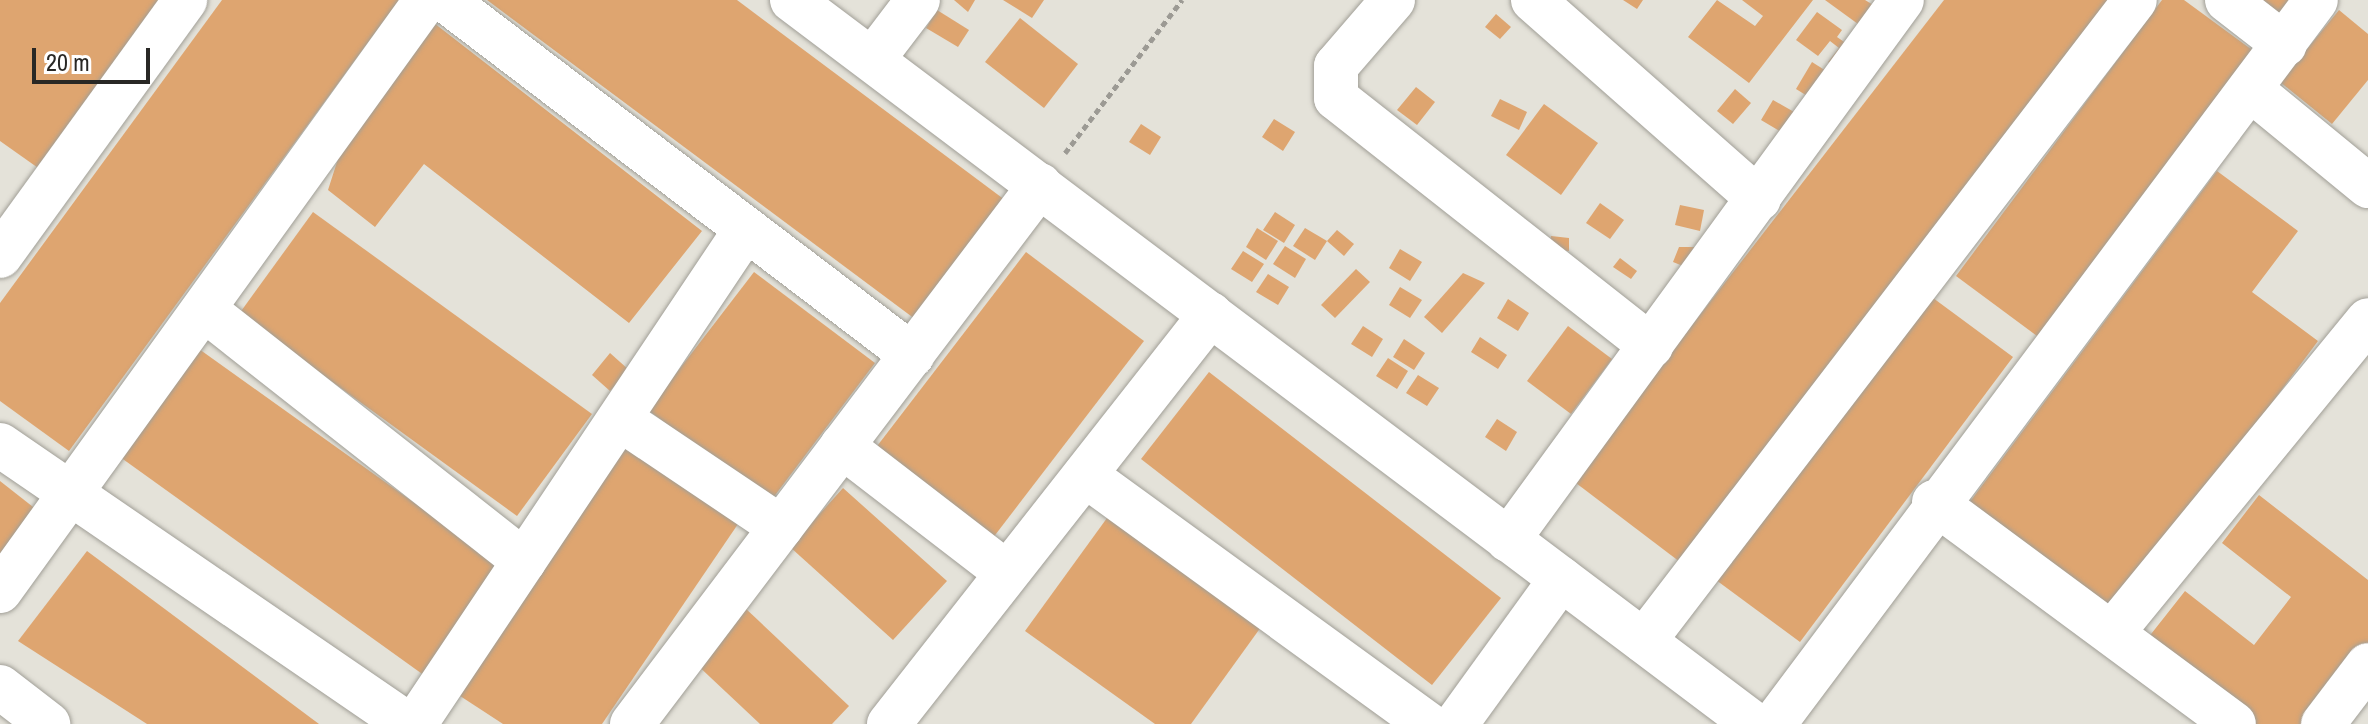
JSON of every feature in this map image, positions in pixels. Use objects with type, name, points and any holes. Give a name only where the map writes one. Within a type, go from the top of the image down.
[{"type":"street","points":[[0,256],[185,0]]},
{"type":"street","points":[[0,591],[73,495],[426,0]]},
{"type":"street","points":[[445,0],[912,355]]},
{"type":"street","points":[[792,0],[1754,724]]},
{"type":"street","points":[[873,59],[918,0]]},
{"type":"street","points":[[1393,0],[1336,66],[1336,98],[1651,346]]},
{"type":"street","points":[[1533,0],[1759,199]]},
{"type":"street","points":[[1508,540],[1902,0]]},
{"type":"street","points":[[1644,641],[2135,0]]},
{"type":"street","points":[[2227,0],[2285,45]]},
{"type":"street","points":[[1774,724],[1934,502],[2285,45],[2316,0]]},
{"type":"street","points":[[2250,89],[2368,186]]},
{"type":"street","points":[[632,724],[1040,185]]},
{"type":"street","points":[[415,724],[746,229]]},
{"type":"street","points":[[205,310],[524,561]]},
{"type":"street","points":[[889,724],[1211,314]]},
{"type":"street","points":[[2112,633],[2368,320]]},
{"type":"street","points":[[620,419],[781,527]]},
{"type":"street","points":[[0,445],[408,724]]},
{"type":"street","points":[[842,446],[1007,573]]},
{"type":"street","points":[[1085,475],[1428,724]]},
{"type":"street","points":[[1934,502],[2234,724]]},
{"type":"street","points":[[1456,724],[1561,579]]},
{"type":"street","points":[[2323,724],[2368,665]]},
{"type":"street","points":[[0,687],[48,724]]},
{"type":"path","points":[[1040,185],[1182,0]]},
{"type":"building","points":[[0,0],[166,0],[41,170],[0,141]]},
{"type":"building","points":[[222,0],[399,0],[69,451],[0,401],[0,303]]},
{"type":"building","points":[[487,0],[737,0],[1009,203],[919,322]]},
{"type":"building","points":[[954,0],[975,0],[968,12]]},
{"type":"building","points":[[1003,0],[1044,0],[1032,18]]},
{"type":"building","points":[[1623,0],[1643,0],[1637,9]]},
{"type":"building","points":[[1717,0],[1755,26],[1763,16],[1742,0],[1813,0],[1749,83],[1688,37]]},
{"type":"building","points":[[1825,0],[1865,0],[1883,11],[1858,24]]},
{"type":"building","points":[[1944,0],[2115,0],[1680,562],[1572,480]]},
{"type":"building","points":[[2162,0],[2184,0],[2255,52],[2041,339],[1956,276]]},
{"type":"building","points":[[2255,0],[2291,0],[2276,18]]},
{"type":"building","points":[[937,10],[969,30],[958,47],[926,28]]},
{"type":"building","points":[[2339,10],[2368,34],[2368,80],[2332,124],[2280,82]]},
{"type":"building","points":[[1817,12],[1842,30],[1837,37],[1847,44],[1839,70],[1828,62],[1839,48],[1830,41],[1818,56],[1796,40]]},
{"type":"building","points":[[1496,14],[1511,27],[1500,39],[1485,27]]},
{"type":"building","points":[[1020,18],[1078,64],[1044,108],[985,62]]},
{"type":"building","points":[[434,23],[702,231],[629,323],[424,164],[375,227],[328,190],[345,137]]},
{"type":"building","points":[[1812,62],[1834,76],[1817,102],[1796,89]]},
{"type":"building","points":[[1416,87],[1435,102],[1417,125],[1397,110]]},
{"type":"building","points":[[1735,89],[1751,103],[1733,124],[1717,111]]},
{"type":"building","points":[[1500,99],[1527,112],[1519,130],[1491,116]]},
{"type":"building","points":[[1773,100],[1801,116],[1783,133],[1761,120]]},
{"type":"building","points":[[1544,104],[1598,143],[1561,195],[1506,155]]},
{"type":"building","points":[[1274,119],[1295,132],[1283,151],[1262,137]]},
{"type":"building","points":[[1141,124],[1161,137],[1150,155],[1129,142]]},
{"type":"building","points":[[2217,171],[2298,231],[2252,292],[2318,341],[2110,620],[1963,511]]},
{"type":"building","points":[[1600,203],[1624,220],[1610,239],[1586,223]]},
{"type":"building","points":[[1680,205],[1704,210],[1700,231],[1675,225]]},
{"type":"building","points":[[313,212],[592,414],[517,516],[239,314]]},
{"type":"building","points":[[1275,212],[1295,225],[1284,243],[1263,230]]},
{"type":"building","points":[[1257,228],[1278,241],[1266,260],[1246,247]]},
{"type":"building","points":[[1305,228],[1327,241],[1315,260],[1293,246]]},
{"type":"building","points":[[1337,230],[1354,244],[1344,256],[1327,241]]},
{"type":"building","points":[[1551,236],[1569,238],[1569,251],[1549,249]]},
{"type":"building","points":[[1285,246],[1306,259],[1295,278],[1273,264]]},
{"type":"building","points":[[1679,247],[1696,247],[1688,268],[1673,262]]},
{"type":"building","points":[[1400,249],[1422,262],[1410,281],[1389,268]]},
{"type":"building","points":[[1243,251],[1264,264],[1252,282],[1231,269]]},
{"type":"building","points":[[1026,252],[1144,341],[989,543],[871,454]]},
{"type":"building","points":[[1620,258],[1637,271],[1631,279],[1613,267]]},
{"type":"building","points":[[1356,269],[1370,282],[1335,318],[1321,305]]},
{"type":"building","points":[[754,272],[875,363],[770,502],[648,410]]},
{"type":"building","points":[[1463,273],[1485,283],[1442,333],[1424,317]]},
{"type":"building","points":[[1268,274],[1289,287],[1278,305],[1256,292]]},
{"type":"building","points":[[1400,287],[1422,300],[1410,318],[1389,305]]},
{"type":"building","points":[[1929,295],[2013,357],[1800,642],[1716,580]]},
{"type":"building","points":[[1508,299],[1529,313],[1518,331],[1497,318]]},
{"type":"building","points":[[1363,326],[1383,339],[1372,357],[1351,344]]},
{"type":"building","points":[[1568,326],[1612,359],[1571,414],[1527,381]]},
{"type":"building","points":[[1480,337],[1507,355],[1498,369],[1471,352]]},
{"type":"building","points":[[1404,339],[1425,353],[1414,370],[1393,357]]},
{"type":"building","points":[[199,349],[511,572],[432,681],[120,457]]},
{"type":"building","points":[[610,353],[629,370],[610,391],[592,375]]},
{"type":"building","points":[[1388,358],[1408,371],[1397,389],[1376,376]]},
{"type":"building","points":[[1209,372],[1501,598],[1432,685],[1141,459]]},
{"type":"building","points":[[1418,375],[1439,388],[1427,406],[1406,393]]},
{"type":"building","points":[[1497,419],[1517,432],[1506,451],[1485,437]]},
{"type":"building","points":[[622,445],[738,524],[602,724],[503,724],[454,692]]},
{"type":"building","points":[[0,481],[42,514],[0,567]]},
{"type":"building","points":[[843,488],[947,581],[893,640],[790,547]]},
{"type":"building","points":[[2259,495],[2368,580],[2368,645],[2306,724],[2249,724],[2144,643],[2185,591],[2254,645],[2291,597],[2222,543]]},
{"type":"building","points":[[1107,518],[1261,627],[1191,724],[1155,724],[1025,631]]},
{"type":"building","points":[[87,551],[319,724],[147,724],[18,641]]},
{"type":"building","points":[[744,607],[849,706],[832,724],[760,724],[693,661]]}]
